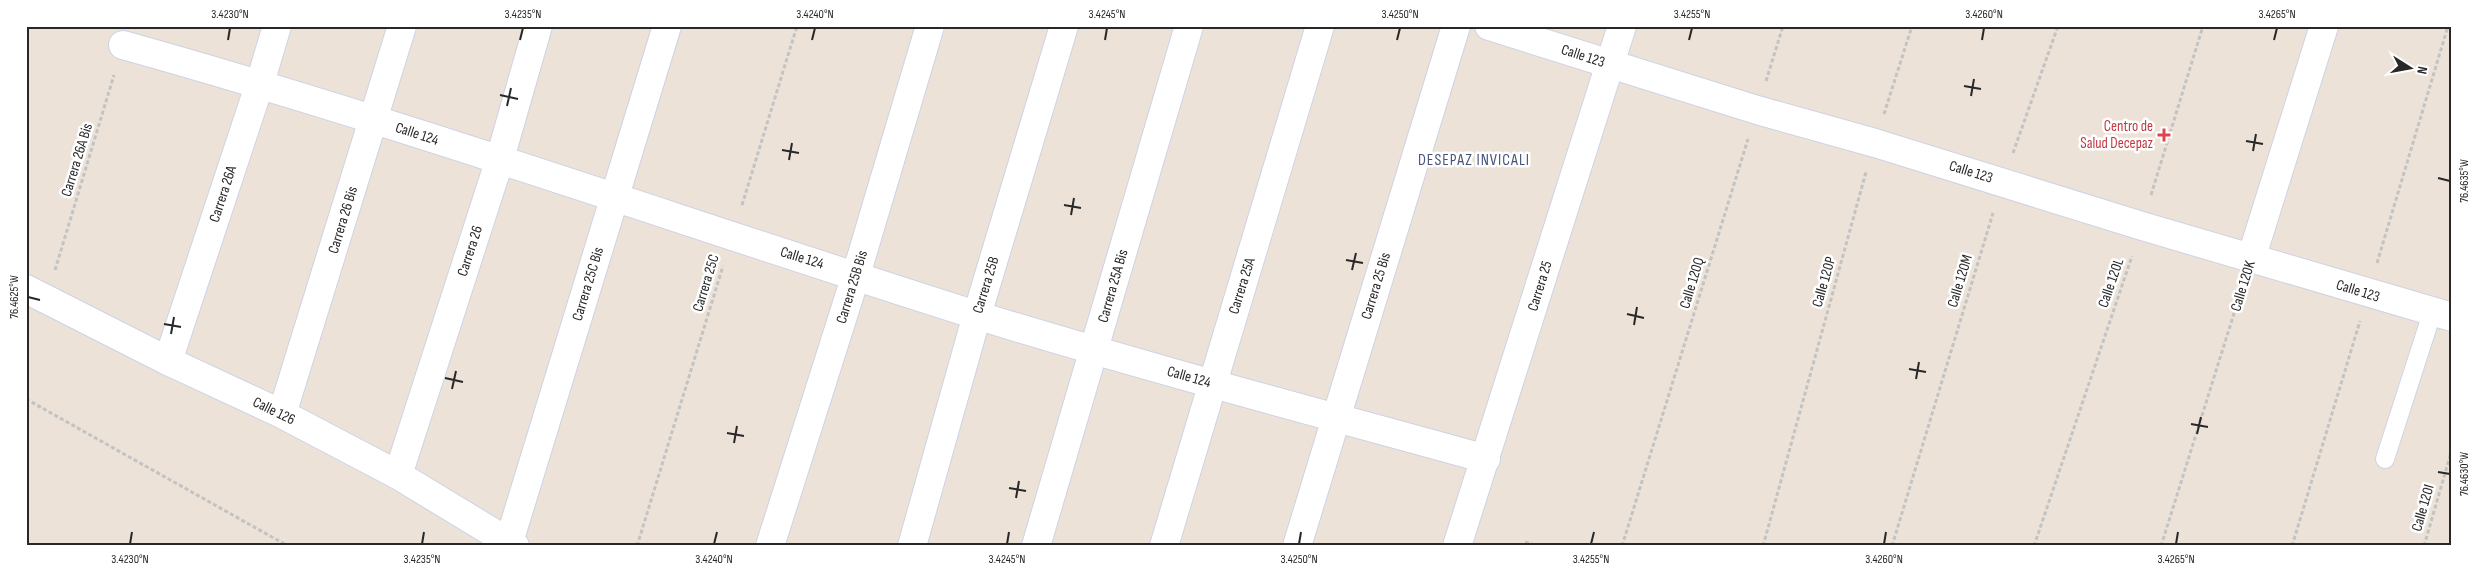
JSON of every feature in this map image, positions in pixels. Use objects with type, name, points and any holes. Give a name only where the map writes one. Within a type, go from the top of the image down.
[{"type":"street","name":"Carrera 26A","points":[[168,361],[277,26]]},
{"type":"street","name":"Carrera 26 Bis","points":[[282,414],[402,26]]},
{"type":"street","name":"Carrera 26","points":[[398,475],[499,162],[538,26]]},
{"type":"street","name":"Carrera 25C Bis","points":[[512,544],[667,26]]},
{"type":"street","name":"Carrera 25B Bis","points":[[770,546],[856,275],[930,26]]},
{"type":"street","name":"Carrera 25B","points":[[912,546],[976,315],[1064,26]]},
{"type":"street","name":"Carrera 25A Bis","points":[[1036,546],[1189,26]]},
{"type":"street","name":"Carrera 25A","points":[[1164,546],[1320,26]]},
{"type":"street","name":"Carrera 25 Bis","points":[[1297,546],[1456,26]]},
{"type":"street","name":"Calle 123","points":[[1489,26],[1757,110],[2002,181],[2142,226],[2442,315]]},
{"type":"street","name":"Carrera 25","points":[[1457,546],[1622,26]]},
{"type":"street","name":"Calle 120K","points":[[2251,259],[2324,26]]},
{"type":"street","name":"Calle 124","points":[[123,45],[260,83],[976,315],[1213,384],[1486,459]]},
{"type":"street","name":"Calle 126","points":[[36,295],[168,361],[282,414],[398,475],[512,544]]},
{"type":"lane","points":[[2385,459],[2442,315]]},
{"type":"path","name":"Carrera 25C","points":[[637,546],[797,26]]},
{"type":"path","name":"Calle 120Q","points":[[1622,546],[1784,26]]},
{"type":"path","name":"Calle 120P","points":[[1763,546],[1875,143],[1912,26]]},
{"type":"path","name":"Calle 120M","points":[[1892,546],[2002,181],[2058,26]]},
{"type":"path","name":"Calle 120L","points":[[2034,546],[2142,226],[2203,26]]},
{"type":"path","name":"Carrera 26A Bis","points":[[36,295],[123,45]]},
{"type":"path","name":"Calle 120K","points":[[2161,546],[2251,259]]},
{"type":"path","points":[[26,399],[288,546]]},
{"type":"path","name":"Calle 120I","points":[[2424,546],[2452,449]]},
{"type":"path","points":[[1525,542],[1538,546]]},
{"type":"place","name":"Centro de Salud Decepaz","points":[[2164,135]]},
{"type":"district","name":"DESEPAZ INVICALI","points":[[1474,160]]}]
